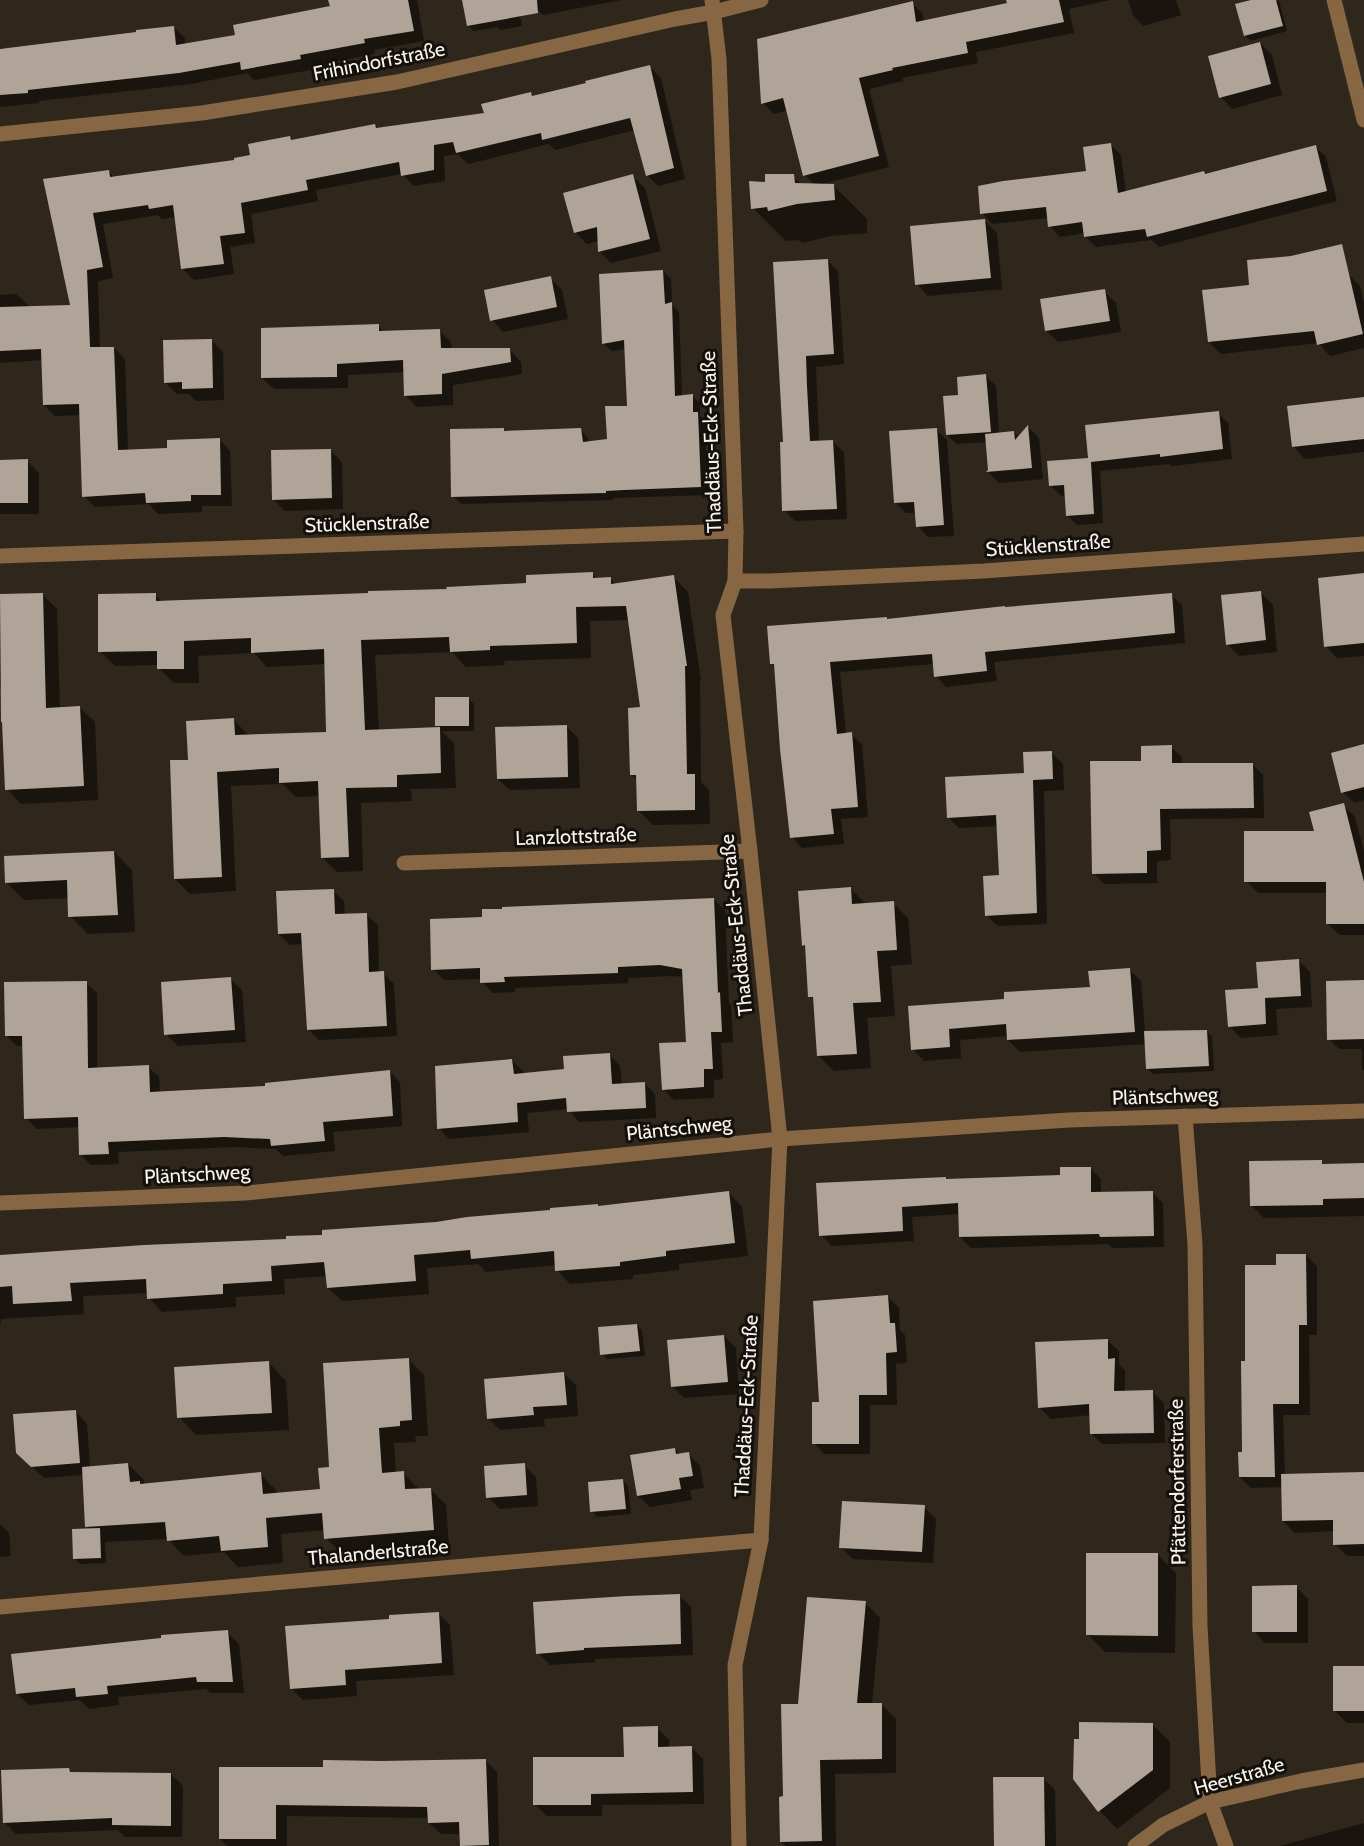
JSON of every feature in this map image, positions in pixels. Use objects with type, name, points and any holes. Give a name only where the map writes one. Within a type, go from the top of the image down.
[{"type":"street","name":"Frihindorfstraße","points":[[0,135],[202,113],[397,82],[675,19],[713,6],[761,0]]},
{"type":"street","points":[[1334,0],[1364,120]]},
{"type":"street","name":"Thaddäus-Eck-Straße","points":[[713,6],[719,59],[736,531],[735,581],[723,615],[780,1138],[761,1540],[735,1665],[740,1846]]},
{"type":"street","name":"Stücklenstraße","points":[[0,556],[736,531]]},
{"type":"street","name":"Stücklenstraße","points":[[735,581],[984,571],[1364,544]]},
{"type":"street","name":"Lanzlottstraße","points":[[404,863],[750,851]]},
{"type":"street","name":"Pläntschweg","points":[[0,1203],[246,1193],[780,1138],[1057,1121],[1364,1111]]},
{"type":"street","name":"Pfättendorferstraße","points":[[1185,1116],[1195,1244],[1200,1626],[1210,1802],[1226,1846]]},
{"type":"street","name":"Thalanderlstraße","points":[[0,1607],[761,1540]]},
{"type":"street","name":"Heerstraße","points":[[1136,1846],[1163,1825],[1210,1802],[1301,1781],[1364,1770]]},
{"type":"building","points":[[328,0],[408,0],[414,31],[364,39],[365,43],[300,55],[301,59],[241,70],[240,62],[179,73],[0,95],[0,49],[174,26],[176,45],[235,35],[233,25],[330,6]]},
{"type":"building","points":[[462,0],[537,0],[538,13],[467,26]]},
{"type":"building","points":[[1006,0],[1059,0],[1064,22],[966,42],[968,53],[892,68],[893,70],[859,78],[879,156],[803,176],[783,98],[761,104],[757,39],[913,1],[916,22],[1007,3]]},
{"type":"building","points":[[1251,0],[1276,0],[1283,26],[1244,36],[1235,4]]},
{"type":"building","points":[[1260,42],[1271,84],[1219,98],[1208,56]]},
{"type":"building","points":[[650,65],[674,168],[646,176],[630,118],[542,140],[541,133],[456,153],[453,142],[434,145],[434,170],[401,176],[399,162],[306,180],[308,190],[241,203],[245,233],[220,236],[224,264],[181,269],[173,205],[149,209],[148,205],[93,213],[103,267],[87,270],[90,347],[114,347],[118,450],[167,448],[167,440],[220,438],[221,495],[191,495],[191,501],[146,503],[145,493],[82,497],[79,404],[43,405],[41,349],[0,351],[0,307],[70,305],[43,179],[109,170],[110,177],[234,160],[234,158],[250,155],[248,144],[290,136],[291,140],[375,124],[376,128],[484,113],[481,104],[531,92],[532,96]]},
{"type":"building","points":[[1111,143],[1118,193],[1204,171],[1205,174],[1316,145],[1327,191],[1147,237],[1145,229],[1084,237],[1082,222],[1048,227],[1046,207],[980,214],[978,186],[1086,171],[1083,147]]},
{"type":"building","points":[[633,174],[650,239],[598,252],[597,227],[574,233],[563,193]]},
{"type":"building","points":[[765,174],[794,174],[795,183],[834,184],[835,200],[797,204],[768,211],[767,207],[751,209],[749,181],[765,182]]},
{"type":"building","points":[[985,219],[991,278],[915,285],[910,226]]},
{"type":"building","points":[[1342,244],[1363,334],[1317,345],[1314,331],[1208,342],[1202,290],[1249,285],[1247,260],[1291,256]]},
{"type":"building","points":[[828,259],[834,354],[806,356],[807,386],[810,441],[833,440],[837,509],[782,511],[780,442],[783,442],[773,262]]},
{"type":"building","points":[[663,270],[665,304],[672,302],[675,396],[693,394],[693,412],[698,412],[701,487],[606,491],[606,493],[451,497],[450,429],[504,428],[504,431],[581,428],[583,442],[607,439],[605,406],[627,406],[624,340],[602,344],[599,274]]},
{"type":"building","points":[[551,276],[557,307],[490,321],[484,290]]},
{"type":"building","points":[[1105,289],[1110,321],[1045,331],[1040,299]]},
{"type":"building","points":[[379,324],[379,331],[440,329],[441,348],[510,348],[511,362],[442,374],[442,394],[404,396],[403,360],[337,364],[337,377],[261,378],[261,328]]},
{"type":"building","points":[[212,339],[213,388],[182,389],[182,382],[164,383],[163,340]]},
{"type":"building","points":[[986,374],[991,432],[946,435],[943,396],[958,395],[957,377]]},
{"type":"building","points":[[1364,397],[1364,439],[1292,447],[1287,406]]},
{"type":"building","points":[[1219,411],[1223,449],[1091,462],[1094,514],[1066,516],[1064,485],[1049,486],[1047,461],[1088,458],[1085,425]]},
{"type":"building","points":[[1028,425],[1032,468],[986,472],[988,470],[985,434],[1014,431],[1015,440]]},
{"type":"building","points":[[937,428],[944,525],[916,527],[914,502],[894,503],[889,431]]},
{"type":"building","points":[[331,449],[332,498],[272,500],[271,450]]},
{"type":"building","points":[[28,459],[28,503],[0,503],[0,460]]},
{"type":"building","points":[[593,572],[593,578],[611,577],[611,584],[674,575],[687,666],[685,666],[687,774],[695,774],[695,810],[637,811],[636,775],[630,775],[628,708],[640,707],[626,606],[576,607],[577,643],[490,646],[490,650],[450,652],[449,637],[361,640],[365,730],[440,727],[441,773],[397,775],[397,787],[346,788],[349,857],[321,858],[318,781],[279,783],[279,768],[217,772],[222,877],[174,879],[170,760],[188,760],[186,721],[234,718],[235,735],[326,732],[324,649],[251,653],[251,638],[184,641],[184,669],[157,669],[157,651],[98,652],[98,594],[156,593],[156,601],[368,593],[368,591],[447,589],[446,587],[526,583],[526,575]]},
{"type":"building","points":[[1364,573],[1364,643],[1324,647],[1318,578]]},
{"type":"building","points":[[1261,591],[1266,640],[1226,645],[1221,595]]},
{"type":"building","points":[[43,593],[46,708],[80,706],[84,786],[5,790],[1,722],[0,594]]},
{"type":"building","points":[[1172,593],[1175,633],[985,652],[987,671],[934,677],[932,654],[830,662],[837,734],[852,732],[858,807],[831,809],[834,834],[790,838],[780,749],[774,664],[770,664],[767,626],[887,617],[887,619],[1005,606]]},
{"type":"building","points":[[435,697],[469,697],[469,726],[435,726]]},
{"type":"building","points":[[567,725],[568,777],[497,779],[495,727]]},
{"type":"building","points":[[1364,744],[1364,787],[1341,793],[1331,753]]},
{"type":"building","points":[[1172,745],[1172,763],[1253,763],[1254,808],[1160,809],[1161,850],[1147,851],[1147,873],[1092,874],[1090,761],[1141,761],[1141,746]]},
{"type":"building","points":[[1052,751],[1053,779],[1033,780],[1037,913],[985,916],[983,876],[999,875],[996,815],[947,818],[945,777],[1024,773],[1023,752]]},
{"type":"building","points":[[1344,803],[1364,882],[1364,924],[1326,924],[1326,882],[1244,882],[1244,831],[1314,831],[1309,812]]},
{"type":"building","points":[[114,851],[118,915],[68,917],[67,880],[5,883],[4,856]]},
{"type":"building","points":[[851,887],[852,904],[894,901],[897,950],[877,951],[881,1002],[853,1003],[857,1054],[817,1056],[813,997],[808,997],[805,945],[802,946],[798,891]]},
{"type":"building","points":[[334,889],[335,914],[367,913],[369,972],[384,971],[387,1026],[307,1030],[301,933],[278,934],[276,891]]},
{"type":"building","points":[[714,898],[722,1032],[711,1032],[713,1069],[704,1069],[704,1087],[662,1090],[659,1043],[686,1042],[682,969],[660,965],[618,967],[618,973],[504,977],[505,982],[480,983],[480,968],[431,970],[430,919],[482,917],[482,909],[502,909],[502,907]]},
{"type":"building","points":[[1299,959],[1301,996],[1265,998],[1266,1024],[1228,1027],[1225,990],[1258,988],[1256,962]]},
{"type":"building","points":[[1130,968],[1135,1032],[1007,1040],[1006,1024],[949,1029],[950,1047],[911,1050],[908,1006],[1004,999],[1004,992],[1090,987],[1088,971]]},
{"type":"building","points":[[231,977],[235,1030],[164,1035],[161,982]]},
{"type":"building","points":[[1364,980],[1364,1039],[1327,1040],[1326,981]]},
{"type":"building","points":[[87,981],[88,1068],[149,1065],[150,1092],[265,1086],[265,1083],[390,1070],[393,1116],[323,1122],[325,1141],[271,1146],[270,1139],[224,1137],[108,1142],[109,1154],[79,1155],[78,1117],[24,1119],[22,1036],[5,1036],[4,982]]},
{"type":"building","points":[[1207,1030],[1209,1066],[1146,1069],[1144,1031]]},
{"type":"building","points":[[610,1053],[612,1084],[645,1082],[646,1108],[567,1112],[566,1098],[517,1103],[518,1122],[437,1129],[435,1066],[512,1059],[514,1074],[564,1069],[563,1056]]},
{"type":"building","points":[[1322,1160],[1322,1164],[1364,1163],[1364,1198],[1323,1199],[1323,1205],[1250,1206],[1249,1161]]},
{"type":"building","points":[[1060,1167],[1091,1167],[1091,1192],[1153,1191],[1154,1236],[1100,1237],[1099,1234],[959,1237],[958,1203],[902,1207],[903,1231],[819,1236],[816,1183],[1060,1175]]},
{"type":"building","points":[[729,1191],[735,1243],[666,1251],[666,1256],[620,1262],[620,1266],[555,1271],[554,1251],[471,1259],[470,1250],[414,1255],[416,1281],[327,1288],[324,1262],[271,1266],[272,1281],[223,1284],[223,1294],[147,1299],[146,1279],[70,1283],[72,1301],[13,1304],[12,1286],[0,1287],[0,1255],[144,1245],[286,1239],[286,1236],[322,1235],[322,1230],[436,1222],[550,1210],[550,1208],[598,1204],[598,1206]]},
{"type":"building","points":[[1276,1254],[1306,1254],[1307,1325],[1299,1325],[1299,1404],[1273,1404],[1275,1477],[1239,1477],[1238,1452],[1242,1452],[1241,1361],[1245,1361],[1245,1265],[1276,1265]]},
{"type":"building","points":[[888,1295],[890,1323],[895,1323],[897,1352],[886,1353],[887,1395],[859,1395],[859,1444],[812,1444],[812,1402],[819,1402],[813,1301]]},
{"type":"building","points":[[637,1324],[640,1351],[600,1355],[598,1327]]},
{"type":"building","points":[[724,1335],[728,1382],[671,1387],[667,1340]]},
{"type":"building","points":[[1108,1339],[1108,1359],[1115,1358],[1114,1391],[1153,1390],[1154,1433],[1090,1434],[1089,1404],[1038,1408],[1035,1342]]},
{"type":"building","points":[[409,1358],[412,1420],[400,1421],[400,1426],[379,1428],[382,1473],[404,1471],[405,1489],[431,1488],[434,1530],[324,1539],[322,1513],[266,1518],[268,1547],[221,1551],[219,1536],[167,1541],[165,1522],[85,1527],[82,1467],[128,1463],[130,1482],[140,1481],[140,1484],[261,1472],[263,1494],[320,1489],[318,1468],[329,1467],[323,1363]]},
{"type":"building","points":[[269,1361],[272,1413],[177,1418],[174,1367]]},
{"type":"building","points":[[564,1372],[567,1405],[533,1407],[534,1415],[487,1419],[484,1379]]},
{"type":"building","points":[[76,1410],[80,1463],[31,1467],[16,1453],[13,1414]]},
{"type":"building","points":[[675,1448],[676,1454],[689,1452],[693,1476],[679,1478],[681,1489],[637,1496],[630,1455]]},
{"type":"building","points":[[525,1463],[527,1495],[486,1498],[484,1466]]},
{"type":"building","points":[[1364,1472],[1364,1544],[1333,1545],[1333,1520],[1282,1521],[1281,1474]]},
{"type":"building","points":[[623,1479],[626,1509],[590,1512],[588,1482]]},
{"type":"building","points":[[842,1501],[925,1505],[922,1552],[839,1548]]},
{"type":"building","points":[[100,1528],[101,1558],[73,1559],[72,1529]]},
{"type":"building","points":[[1086,1553],[1158,1553],[1158,1636],[1086,1635]]},
{"type":"building","points":[[1297,1585],[1297,1632],[1252,1632],[1252,1586]]},
{"type":"building","points":[[680,1594],[681,1644],[584,1648],[584,1650],[536,1654],[533,1602]]},
{"type":"building","points":[[807,1597],[866,1601],[857,1703],[882,1703],[882,1759],[820,1760],[822,1841],[780,1842],[779,1797],[783,1796],[781,1704],[798,1704]]},
{"type":"building","points":[[439,1612],[442,1663],[345,1670],[346,1685],[290,1689],[285,1626],[389,1619],[389,1615]]},
{"type":"building","points":[[228,1630],[233,1682],[197,1682],[196,1677],[107,1686],[108,1694],[76,1697],[75,1688],[16,1694],[11,1654],[161,1638],[161,1635]]},
{"type":"building","points":[[1333,1666],[1364,1666],[1364,1711],[1333,1711]]},
{"type":"building","points":[[1079,1722],[1153,1723],[1153,1770],[1098,1812],[1073,1779],[1074,1739],[1079,1739]]},
{"type":"building","points":[[658,1726],[658,1747],[692,1746],[693,1792],[591,1794],[591,1805],[533,1805],[533,1757],[624,1757],[623,1727]]},
{"type":"building","points":[[486,1759],[489,1845],[460,1846],[459,1822],[428,1823],[427,1807],[276,1805],[276,1839],[219,1839],[219,1767],[323,1767],[323,1760]]},
{"type":"building","points":[[69,1768],[70,1772],[171,1773],[171,1826],[112,1825],[112,1818],[3,1823],[1,1770]]},
{"type":"building","points":[[993,1777],[1044,1777],[1045,1846],[994,1846]]}]
